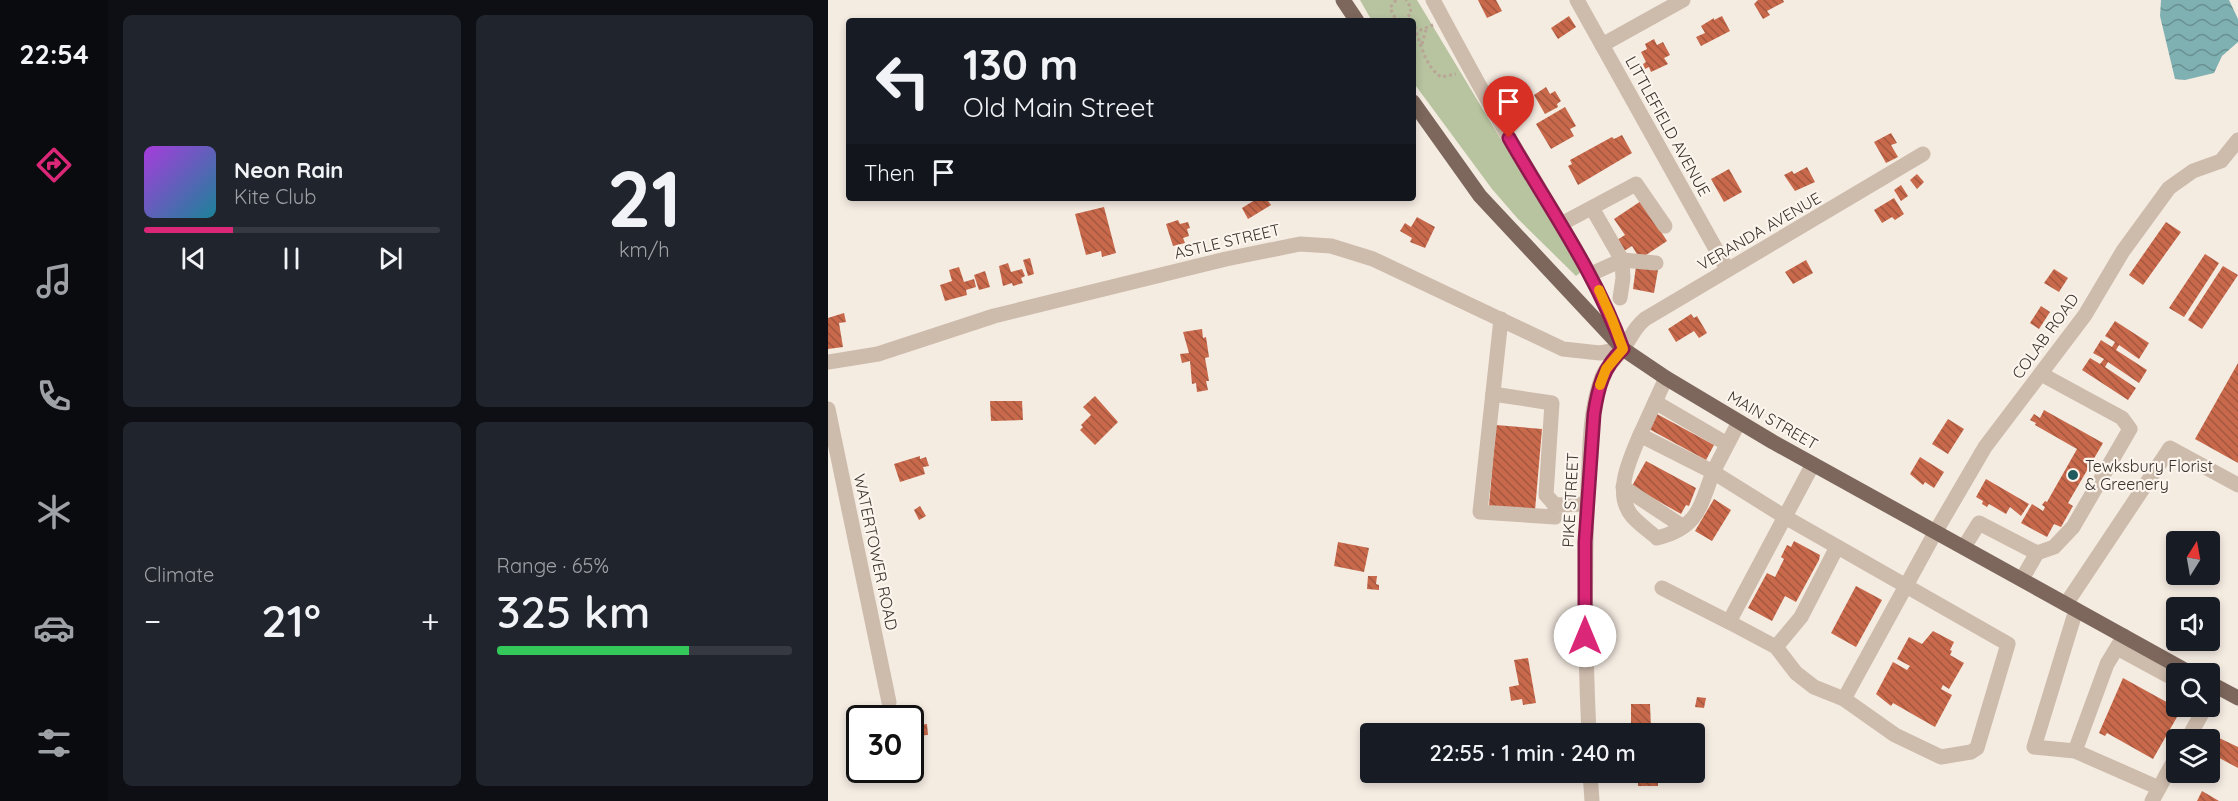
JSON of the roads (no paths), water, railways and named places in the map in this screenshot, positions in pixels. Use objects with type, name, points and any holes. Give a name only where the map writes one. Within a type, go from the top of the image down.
[{"type":"main road","points":[[1343,0],[1355,18]]},
{"type":"main road","name":"MAIN STREET","points":[[1416,106],[1480,196],[1623,349],[1739,422],[2071,607],[2120,642],[2167,663]]},
{"type":"main road","points":[[2220,696],[2238,698]]},
{"type":"street","points":[[1433,0],[1519,156],[1591,274],[1623,349]]},
{"type":"street","name":"LITTLEFIELD AVENUE","points":[[1577,0],[1727,269]]},
{"type":"street","points":[[1602,45],[1683,0]]},
{"type":"street","name":"COLAB ROAD","points":[[1844,699],[1936,531],[1986,447],[2085,315],[2123,251],[2169,188],[2193,171],[2221,160],[2238,140]]},
{"type":"street","name":"VERANDA AVENUE","points":[[1623,349],[1634,329],[1645,319],[1923,154]]},
{"type":"street","points":[[1561,224],[1636,184],[1665,226]]},
{"type":"street","points":[[1592,208],[1622,260],[1623,278],[1620,298]]},
{"type":"street","name":"ASTLE STREET","points":[[828,362],[878,354],[994,316],[1256,252],[1300,244],[1331,246],[1365,255],[1401,270],[1563,349],[1600,353],[1623,349]]},
{"type":"street","points":[[1591,274],[1622,260],[1656,263]]},
{"type":"street","points":[[1493,394],[1552,403],[1546,495],[1555,505],[1555,517],[1480,512],[1501,319]]},
{"type":"street","name":"PIKE STREET","points":[[1589,723],[1584,581],[1591,431],[1597,395],[1606,369],[1623,349]]},
{"type":"street","points":[[2022,579],[2037,553],[2054,547],[2073,527],[2130,429],[2122,418],[2041,374]]},
{"type":"street","points":[[1666,378],[1629,461],[1623,487],[1626,507],[1632,517],[1657,537],[1673,534],[1697,514],[1713,472],[1739,422]]},
{"type":"street","points":[[1655,402],[1727,444]]},
{"type":"street","name":"WATERTOWER ROAD","points":[[828,410],[889,702]]},
{"type":"street","points":[[1640,435],[1713,472],[1785,517],[2008,644],[1977,748],[1971,752],[1941,757],[1895,735],[1844,699],[1814,687],[1796,673],[1776,647],[1662,588]]},
{"type":"street","points":[[2166,776],[2156,795],[2075,751],[2034,747],[2071,607],[2170,448],[2238,485]]},
{"type":"street","points":[[1729,622],[1813,464]]},
{"type":"street","points":[[1623,487],[1682,526]]},
{"type":"street","points":[[1555,505],[1587,504]]},
{"type":"street","points":[[1964,547],[1980,523],[2037,553]]},
{"type":"street","points":[[1776,647],[1801,617],[1837,547]]},
{"type":"street","points":[[2075,751],[2108,664],[2120,642],[2166,673]]},
{"type":"street","points":[[1591,783],[1592,801]]},
{"type":"water","points":[[2161,0],[2229,0],[2238,19],[2238,42],[2222,56],[2214,73],[2185,80],[2175,79],[2160,16]]},
{"type":"place","name":"Tewksbury Florist & Greenery","points":[[2073,475]]}]
